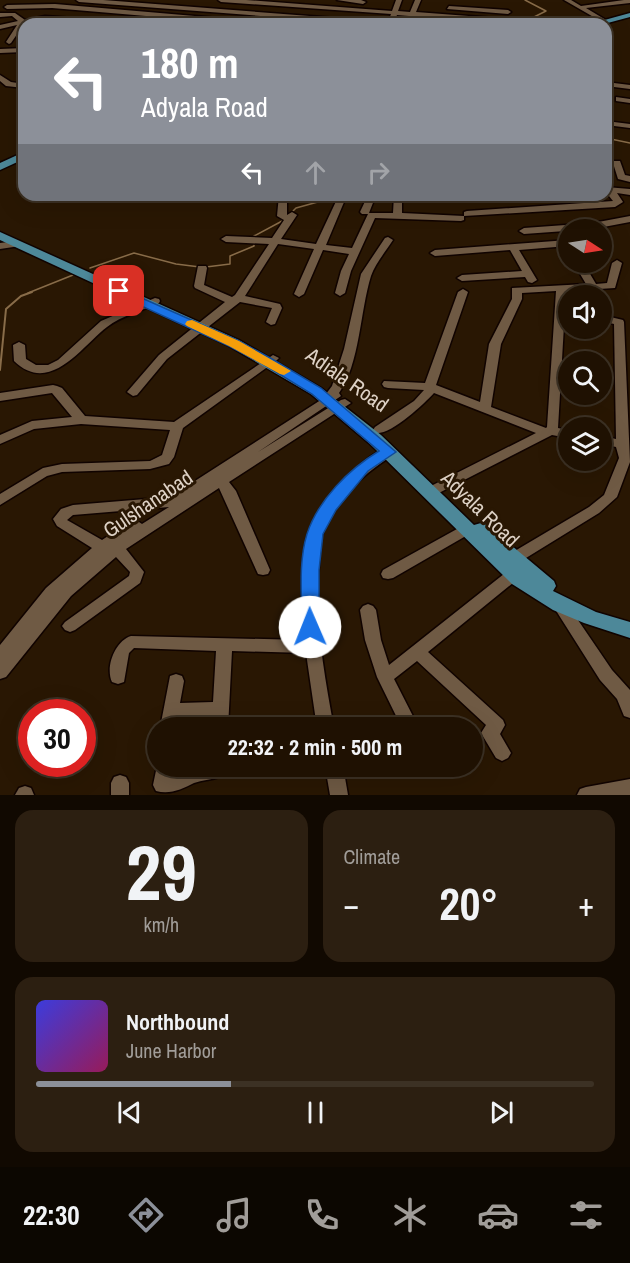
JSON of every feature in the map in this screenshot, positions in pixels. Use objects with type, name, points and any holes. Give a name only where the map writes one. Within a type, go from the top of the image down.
[{"type":"main road","points":[[612,20],[630,15]]},
{"type":"main road","points":[[0,167],[18,158]]},
{"type":"main road","name":"Adiala Road","points":[[0,231],[201,325],[270,360],[379,430],[511,566],[567,598],[600,612],[630,620]]},
{"type":"main road","name":"Adiala Road","points":[[0,236],[152,302]]},
{"type":"main road","name":"Adyala Road","points":[[332,399],[388,452],[434,489],[466,529],[560,604],[591,618],[630,630]]},
{"type":"street","points":[[78,0],[313,18]]},
{"type":"street","points":[[136,18],[156,0]]},
{"type":"street","points":[[188,8],[196,0]]},
{"type":"street","points":[[221,0],[307,3],[467,18]]},
{"type":"street","points":[[340,0],[375,3]]},
{"type":"street","points":[[451,0],[515,5]]},
{"type":"street","points":[[567,0],[600,18]]},
{"type":"street","points":[[572,0],[601,18]]},
{"type":"street","points":[[583,7],[630,1]]},
{"type":"street","points":[[392,18],[398,2]]},
{"type":"street","points":[[300,17],[307,3]]},
{"type":"street","points":[[386,3],[417,3],[427,6]]},
{"type":"street","points":[[411,18],[417,3]]},
{"type":"street","points":[[0,15],[8,4],[197,18]]},
{"type":"street","points":[[31,18],[54,7]]},
{"type":"street","points":[[0,15],[54,7],[96,18]]},
{"type":"street","points":[[439,7],[508,12]]},
{"type":"street","points":[[13,14],[18,18]]},
{"type":"street","points":[[0,27],[18,23]]},
{"type":"street","points":[[9,42],[18,29]]},
{"type":"street","points":[[0,51],[18,51]]},
{"type":"street","points":[[0,77],[9,84],[18,85]]},
{"type":"street","points":[[612,85],[629,87],[630,77]]},
{"type":"street","points":[[619,99],[630,101]]},
{"type":"street","points":[[612,124],[630,126]]},
{"type":"street","points":[[617,163],[621,177],[630,178]]},
{"type":"street","points":[[612,189],[630,192]]},
{"type":"street","points":[[340,293],[346,271],[370,217],[464,216],[618,203],[612,194]]},
{"type":"street","points":[[133,392],[163,357],[235,300],[291,217],[282,216],[283,201]]},
{"type":"street","points":[[299,294],[340,201]]},
{"type":"street","points":[[365,212],[370,201]]},
{"type":"street","points":[[397,201],[397,216]]},
{"type":"street","points":[[612,224],[630,219]]},
{"type":"street","points":[[524,231],[557,229]]},
{"type":"street","points":[[226,238],[275,241],[356,252]]},
{"type":"street","points":[[332,399],[350,349],[366,274],[388,240]]},
{"type":"street","points":[[0,246],[17,244]]},
{"type":"street","points":[[435,253],[558,245]]},
{"type":"street","points":[[513,247],[536,289]]},
{"type":"street","points":[[607,285],[614,284],[617,264]]},
{"type":"street","points":[[201,268],[199,286],[235,300],[276,306],[272,322]]},
{"type":"street","points":[[462,279],[528,274]]},
{"type":"street","points":[[485,408],[495,344],[517,299],[516,290],[558,289]]},
{"type":"street","points":[[379,430],[418,405],[430,387],[463,292]]},
{"type":"street","points":[[19,345],[20,361],[34,368],[50,369],[62,362],[105,323],[152,302]]},
{"type":"street","points":[[385,677],[511,566],[610,497],[625,458],[622,444],[625,321]]},
{"type":"street","points":[[434,489],[553,427],[561,339]]},
{"type":"street","points":[[0,500],[43,472],[62,468],[150,465],[164,461],[168,457],[177,426],[270,360]]},
{"type":"street","points":[[388,384],[430,387],[548,431],[558,432]]},
{"type":"street","points":[[0,397],[53,389],[58,391],[81,420]]},
{"type":"street","name":"Gulshanabad","points":[[0,672],[66,592],[110,546],[130,538],[332,399]]},
{"type":"street","points":[[0,440],[32,425],[81,420],[177,426]]},
{"type":"street","points":[[612,442],[622,444]]},
{"type":"street","points":[[324,717],[311,647],[310,588],[315,534],[329,507],[362,468],[388,452]]},
{"type":"street","points":[[219,477],[236,504],[263,570]]},
{"type":"street","name":"Gulshanabad","points":[[0,656],[51,592],[172,502],[219,477]]},
{"type":"street","points":[[70,626],[135,579],[137,572],[110,546],[62,523],[62,515],[73,510],[172,502]]},
{"type":"street","points":[[388,573],[466,529]]},
{"type":"street","points":[[560,604],[606,675],[628,699]]},
{"type":"street","points":[[368,610],[373,640],[385,677],[405,717]]},
{"type":"street","points":[[118,677],[122,650],[131,642],[311,647]]},
{"type":"street","points":[[221,717],[224,645]]},
{"type":"street","points":[[417,651],[497,725],[490,733],[502,753]]},
{"type":"street","points":[[169,717],[176,681]]},
{"type":"street","points":[[181,717],[221,710]]},
{"type":"street","points":[[163,777],[162,785],[182,782],[188,777]]},
{"type":"street","points":[[336,777],[339,795]]},
{"type":"street","points":[[586,795],[630,787]]},
{"type":"waterway","points":[[525,0],[546,11],[532,18]]},
{"type":"waterway","points":[[612,139],[630,143]]},
{"type":"waterway","points":[[291,213],[296,208],[321,201]]},
{"type":"waterway","points":[[254,236],[284,220]]},
{"type":"waterway","points":[[206,267],[230,264],[230,256],[254,246],[254,242]]},
{"type":"waterway","points":[[90,268],[134,253],[176,264],[200,267]]},
{"type":"waterway","points":[[28,293],[73,275]]},
{"type":"waterway","points":[[0,370],[6,309],[21,296],[32,292]]},
{"type":"slow traffic","points":[[192,324],[234,343],[284,371]]},
{"type":"route","points":[[119,291],[234,343],[268,362],[316,391],[388,452],[362,468],[329,507],[315,534],[309,607],[310,627]]}]
